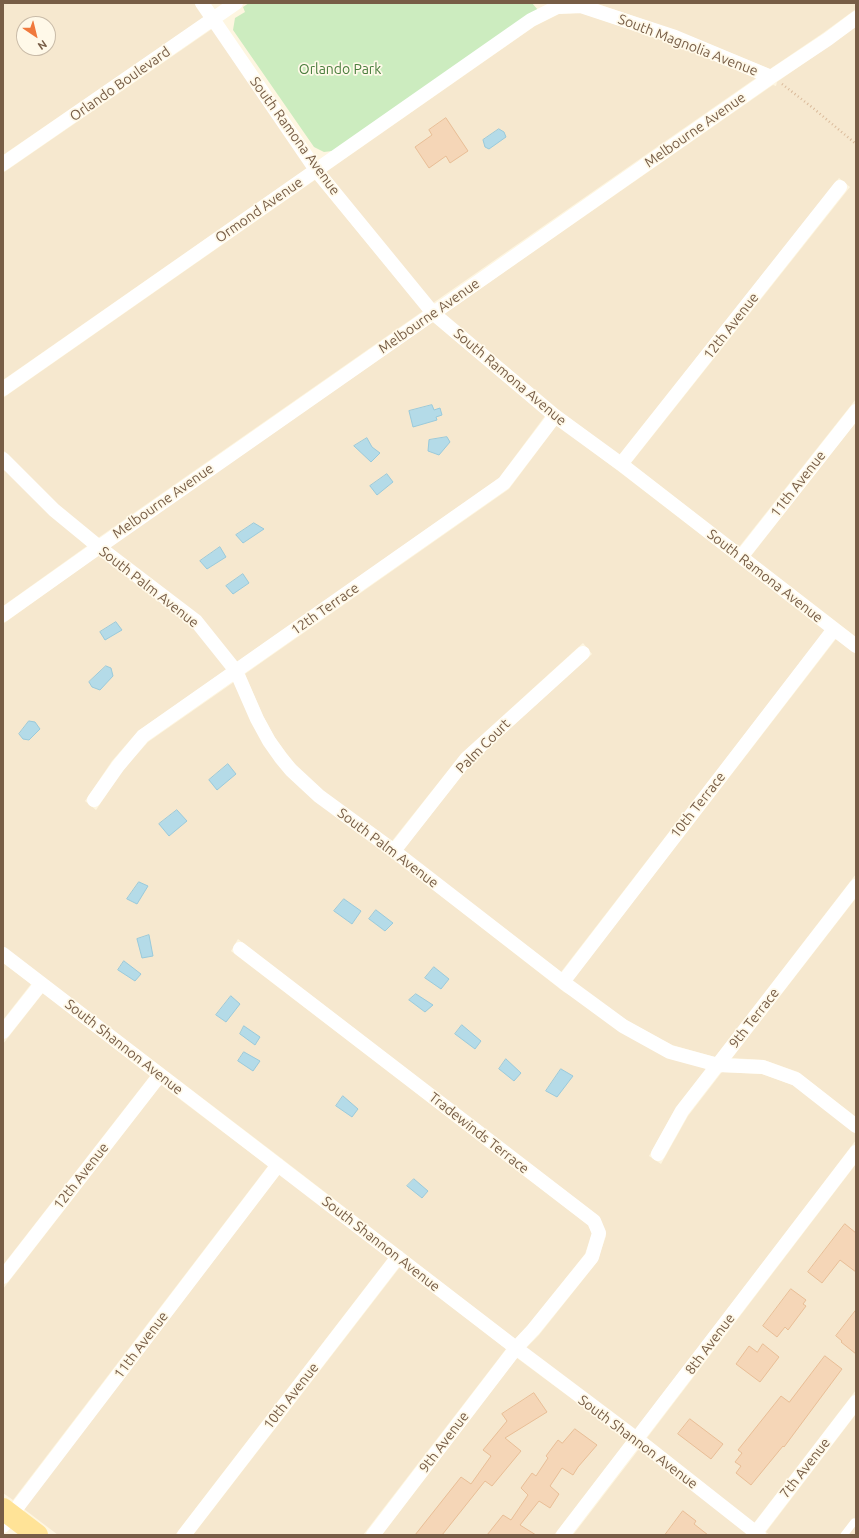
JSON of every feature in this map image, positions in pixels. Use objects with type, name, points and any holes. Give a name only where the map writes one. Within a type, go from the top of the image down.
[{"type":"main road","points":[[6,1516],[37,1535]]},
{"type":"street","name":"South Ramona Avenue","points":[[202,3],[316,170],[433,313],[555,416],[621,464],[856,646]]},
{"type":"street","name":"Orlando Boulevard","points":[[3,164],[236,3]]},
{"type":"street","name":"South Magnolia Avenue","points":[[557,7],[581,6],[675,37],[771,77]]},
{"type":"street","name":"Ormond Avenue","points":[[3,389],[531,20],[557,7]]},
{"type":"street","name":"Melbourne Avenue","points":[[3,615],[856,18]]},
{"type":"street","name":"12th Avenue","points":[[621,464],[840,187]]},
{"type":"street","name":"11th Avenue","points":[[741,557],[856,411]]},
{"type":"street","name":"12th Terrace","points":[[94,800],[118,766],[143,736],[504,483],[555,416]]},
{"type":"street","name":"South Palm Avenue","points":[[3,459],[54,510],[99,547],[196,621],[236,671],[257,719],[269,741],[291,770],[319,796],[394,851],[562,982],[623,1026],[670,1052],[718,1065],[763,1067],[796,1079],[856,1126]]},
{"type":"street","name":"10th Terrace","points":[[562,982],[834,629]]},
{"type":"street","name":"Palm Court","points":[[394,851],[466,759],[583,653]]},
{"type":"street","name":"9th Terrace","points":[[658,1154],[682,1111],[856,886]]},
{"type":"street","name":"Tradewinds Terrace","points":[[240,949],[594,1221],[599,1233],[592,1257],[533,1330],[516,1348]]},
{"type":"street","name":"South Shannon Avenue","points":[[3,954],[516,1348],[637,1439],[756,1534]]},
{"type":"street","points":[[3,1032],[41,984]]},
{"type":"street","name":"12th Avenue","points":[[3,1277],[160,1075]]},
{"type":"street","name":"8th Avenue","points":[[563,1535],[856,1152]]},
{"type":"street","name":"11th Avenue","points":[[6,1516],[278,1165]]},
{"type":"street","name":"10th Avenue","points":[[184,1535],[398,1257]]},
{"type":"street","name":"9th Avenue","points":[[373,1535],[516,1348]]},
{"type":"street","name":"7th Avenue","points":[[756,1534],[856,1402]]},
{"type":"lane","points":[[844,1535],[854,1522]]},
{"type":"path","points":[[771,77],[808,104],[856,144]]},
{"type":"shaded area","points":[[3,3],[194,3],[204,17],[3,155]]},
{"type":"shaded area","points":[[595,3],[856,3],[856,9],[770,69],[677,31]]},
{"type":"shaded area","points":[[581,13],[674,44],[756,78],[433,303],[326,172],[535,26],[559,14]]},
{"type":"shaded area","points":[[856,27],[856,399],[739,547],[631,463],[850,187],[839,178],[619,455],[559,410],[444,314],[773,85],[776,86],[777,82]]},
{"type":"shaded area","points":[[212,29],[307,168],[3,380],[3,173]]},
{"type":"shaded area","points":[[315,180],[423,311],[98,538],[58,505],[3,450],[3,398]]},
{"type":"shaded area","points":[[433,322],[545,416],[499,478],[237,662],[110,547]]},
{"type":"shaded area","points":[[856,422],[856,637],[751,556]]},
{"type":"shaded area","points":[[557,425],[825,630],[561,972],[403,850],[471,764],[592,654],[583,643],[462,753],[392,841],[323,791],[296,766],[275,738],[263,716],[245,674],[509,489]]},
{"type":"shaded area","points":[[3,468],[87,546],[3,606]]},
{"type":"shaded area","points":[[99,555],[192,626],[227,669],[138,731],[112,761],[85,801],[96,810],[123,770],[148,742],[234,682],[287,775],[315,801],[390,856],[564,992],[706,1069],[676,1107],[649,1156],[661,1164],[688,1116],[722,1072],[762,1074],[793,1085],[856,1134],[856,1140],[635,1430],[526,1348],[539,1335],[597,1262],[606,1236],[605,1230],[597,1215],[238,939],[231,951],[588,1225],[592,1233],[585,1254],[515,1339],[3,946],[3,624]]},
{"type":"shaded area","points":[[836,639],[856,654],[856,874],[715,1057],[672,1045],[626,1020],[572,981]]},
{"type":"shaded area","points":[[856,898],[856,1117],[798,1072],[764,1060],[732,1058]]},
{"type":"shaded area","points":[[3,963],[31,984],[3,1020]]},
{"type":"shaded area","points":[[43,993],[150,1076],[3,1265],[3,1044]]},
{"type":"shaded area","points":[[161,1085],[268,1166],[13,1500],[3,1493],[3,1289]]},
{"type":"shaded area","points":[[856,1164],[856,1390],[754,1523],[647,1438]]},
{"type":"shaded area","points":[[280,1174],[388,1258],[175,1535],[58,1535],[24,1509]]},
{"type":"shaded area","points":[[400,1267],[506,1349],[363,1535],[193,1535]]},
{"type":"shaded area","points":[[517,1358],[627,1440],[554,1535],[382,1535]]},
{"type":"shaded area","points":[[856,1414],[856,1535],[770,1535],[766,1532]]},
{"type":"shaded area","points":[[639,1449],[746,1533],[745,1535],[573,1535]]},
{"type":"green space","name":"Orlando Park","points":[[249,3],[532,3],[538,10],[340,150],[324,152],[314,147],[233,30],[235,18],[245,12],[243,7]]},
{"type":"water","points":[[499,129],[504,132],[506,137],[489,149],[485,147],[483,140]]},
{"type":"water","points":[[432,405],[434,410],[440,408],[442,415],[436,417],[437,420],[413,427],[409,411]]},
{"type":"water","points":[[447,437],[450,442],[439,455],[428,451],[429,440]]},
{"type":"water","points":[[367,438],[372,447],[380,453],[371,462],[354,446]]},
{"type":"water","points":[[387,474],[393,482],[377,495],[370,486]]},
{"type":"water","points":[[254,523],[264,529],[243,543],[236,535]]},
{"type":"water","points":[[220,547],[226,557],[207,569],[200,561]]},
{"type":"water","points":[[243,574],[249,583],[233,594],[226,586]]},
{"type":"water","points":[[116,622],[122,630],[105,640],[100,632]]},
{"type":"water","points":[[106,666],[111,668],[113,676],[100,690],[92,687],[89,682]]},
{"type":"water","points":[[29,721],[35,722],[40,729],[29,740],[23,739],[19,734]]},
{"type":"water","points":[[228,764],[236,774],[217,790],[209,780]]},
{"type":"water","points":[[177,810],[187,821],[169,836],[159,824]]},
{"type":"water","points":[[139,882],[148,886],[137,904],[127,899]]},
{"type":"water","points":[[344,899],[361,911],[352,924],[334,911]]},
{"type":"water","points":[[376,910],[393,923],[385,931],[369,919]]},
{"type":"water","points":[[149,935],[153,956],[142,958],[137,939]]},
{"type":"water","points":[[124,961],[141,974],[135,981],[118,970]]},
{"type":"water","points":[[434,967],[449,979],[441,989],[425,978]]},
{"type":"water","points":[[416,994],[433,1005],[425,1012],[409,1000]]},
{"type":"water","points":[[231,996],[240,1004],[226,1022],[216,1015]]},
{"type":"water","points":[[462,1025],[481,1041],[475,1049],[455,1034]]},
{"type":"water","points":[[244,1026],[260,1037],[255,1045],[240,1034]]},
{"type":"water","points":[[244,1052],[260,1061],[253,1071],[238,1061]]},
{"type":"water","points":[[506,1059],[521,1073],[514,1081],[499,1069]]},
{"type":"water","points":[[561,1069],[573,1076],[557,1097],[546,1091]]},
{"type":"water","points":[[343,1096],[358,1109],[352,1117],[336,1106]]},
{"type":"water","points":[[414,1179],[428,1191],[422,1198],[407,1186]]},
{"type":"building","points":[[446,118],[468,151],[450,163],[446,156],[429,168],[415,147],[432,135],[429,130]]},
{"type":"building","points":[[845,1224],[856,1233],[856,1272],[840,1260],[822,1283],[808,1272]]},
{"type":"building","points":[[791,1289],[806,1300],[803,1304],[806,1306],[788,1330],[785,1327],[777,1337],[763,1326]]},
{"type":"building","points":[[856,1310],[856,1354],[836,1336]]},
{"type":"building","points":[[763,1344],[779,1357],[760,1382],[736,1364],[749,1346],[757,1352]]},
{"type":"building","points":[[825,1356],[842,1369],[784,1447],[783,1446],[751,1485],[736,1473],[741,1466],[735,1462],[742,1453],[738,1450],[781,1396],[789,1402]]},
{"type":"building","points":[[534,1393],[547,1412],[505,1438],[521,1451],[492,1486],[485,1481],[442,1535],[415,1535],[461,1477],[471,1484],[491,1456],[483,1450],[507,1421],[502,1414]]},
{"type":"building","points":[[690,1419],[723,1444],[711,1459],[678,1434]]},
{"type":"building","points":[[575,1429],[597,1445],[573,1475],[562,1468],[550,1486],[559,1494],[550,1508],[539,1501],[520,1525],[536,1535],[487,1535],[503,1515],[511,1520],[528,1495],[521,1488],[532,1473],[536,1476],[548,1458],[546,1456],[558,1440],[562,1443]]},
{"type":"building","points":[[683,1511],[696,1521],[694,1524],[708,1535],[665,1535]]}]
